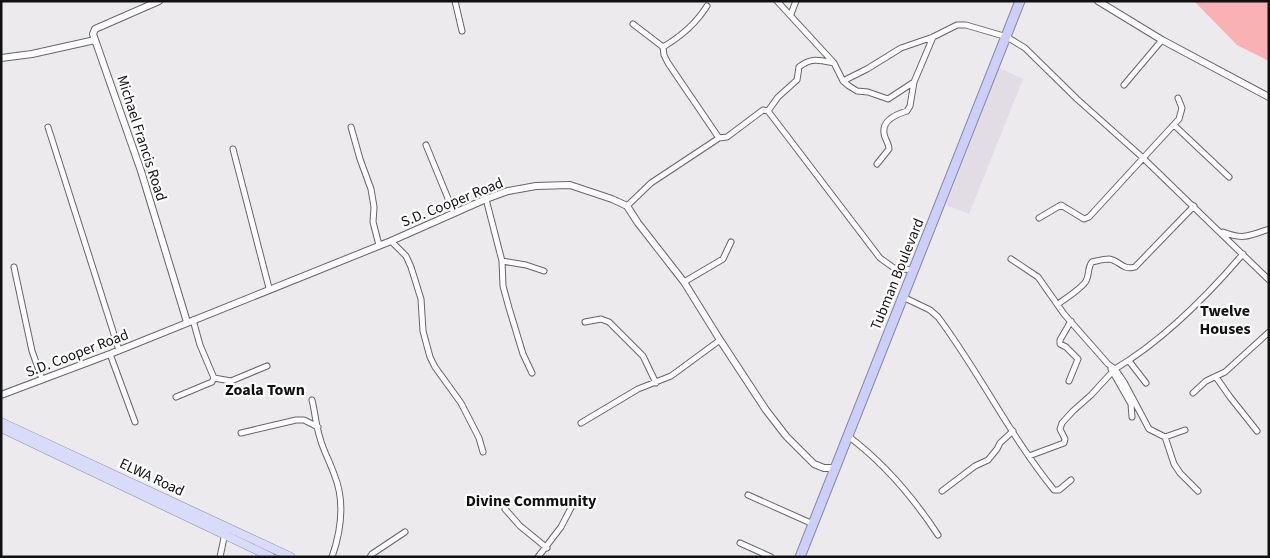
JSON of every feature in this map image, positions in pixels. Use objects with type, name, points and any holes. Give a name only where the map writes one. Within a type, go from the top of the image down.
[{"type":"highway","name":"Tubman Boulevard","points":[[800,557],[1020,1]]},
{"type":"main road","name":"ELWA Road","points":[[1,422],[291,557]]},
{"type":"main road","name":"ELWA Road","points":[[1,428],[271,557]]},
{"type":"street","points":[[1,58],[32,54],[95,40],[93,34],[95,29],[159,1]]},
{"type":"street","points":[[455,1],[462,31]]},
{"type":"street","points":[[777,1],[791,14],[834,63],[843,81],[857,91],[868,92],[888,99],[914,82]]},
{"type":"street","points":[[791,14],[796,1]]},
{"type":"street","points":[[1098,1],[1162,40],[1269,97]]},
{"type":"street","points":[[663,47],[685,31],[707,6]]},
{"type":"street","points":[[633,24],[663,47],[668,63],[720,138]]},
{"type":"street","points":[[843,81],[901,48],[933,37],[957,25],[966,25],[1007,37],[1025,48],[1077,99],[1194,206],[1269,280]]},
{"type":"street","points":[[877,164],[889,149],[884,133],[886,124],[895,114],[907,111],[910,106],[914,82],[933,37]]},
{"type":"street","name":"Michael Francis Road","points":[[95,40],[141,171],[190,321]]},
{"type":"street","points":[[1124,85],[1162,40]]},
{"type":"street","points":[[768,111],[778,97],[797,80],[799,66],[806,61],[818,60],[834,63]]},
{"type":"street","points":[[1039,218],[1061,205],[1080,218],[1089,217],[1142,157],[1174,125],[1181,114],[1182,108],[1178,98]]},
{"type":"street","points":[[835,468],[824,468],[814,464],[786,436],[766,410],[684,282],[627,206],[651,183],[720,138],[727,137],[763,110],[768,111],[880,258],[894,268],[912,270]]},
{"type":"street","points":[[1174,125],[1229,177]]},
{"type":"street","points":[[48,126],[119,350]]},
{"type":"street","points":[[351,126],[371,189],[374,207],[373,222],[379,245]]},
{"type":"street","points":[[426,145],[454,213]]},
{"type":"street","points":[[234,149],[269,288]]},
{"type":"street","name":"S.D. Cooper Road","points":[[2,394],[110,354],[269,288],[391,241],[508,191],[536,186],[570,185],[627,206]]},
{"type":"street","points":[[486,199],[502,261],[503,286],[523,354],[532,374]]},
{"type":"street","points":[[1058,304],[1084,283],[1092,262],[1106,259],[1114,261],[1125,268],[1135,267],[1194,206]]},
{"type":"street","points":[[1220,231],[1243,238],[1269,229]]},
{"type":"street","points":[[391,241],[406,256],[411,266],[421,299],[423,331],[430,357],[465,411],[479,438],[483,452]]},
{"type":"street","points":[[684,282],[723,259],[731,242]]},
{"type":"street","points":[[1029,456],[1064,443],[1065,439],[1060,428],[1073,411],[1091,395],[1113,370],[1129,361],[1198,303],[1243,254]]},
{"type":"street","points":[[1011,259],[1038,278],[1064,314],[1124,382],[1148,429],[1165,437],[1177,468],[1198,490]]},
{"type":"street","points":[[502,261],[526,265],[544,272]]},
{"type":"street","points":[[14,267],[32,351],[42,380]]},
{"type":"street","points":[[903,297],[930,310],[938,317],[1029,456],[1054,490],[1059,490],[1071,480]]},
{"type":"street","points":[[584,322],[601,319],[609,322],[643,356],[656,383]]},
{"type":"street","points":[[190,321],[214,378]]},
{"type":"street","points":[[1069,381],[1078,360],[1070,350],[1060,344],[1060,340],[1071,321]]},
{"type":"street","points":[[1193,393],[1206,381],[1225,372],[1237,363],[1269,332]]},
{"type":"street","points":[[580,422],[638,389],[671,376],[720,340]]},
{"type":"street","points":[[110,354],[135,422]]},
{"type":"street","points":[[1129,361],[1146,382]]},
{"type":"street","points":[[214,378],[231,381],[268,366]]},
{"type":"street","points":[[1113,370],[1131,404],[1132,417]]},
{"type":"street","points":[[1216,376],[1257,431]]},
{"type":"street","points":[[176,397],[212,382],[214,378]]},
{"type":"street","points":[[312,400],[320,437],[339,490],[341,517],[337,542],[332,557]]},
{"type":"street","points":[[241,433],[296,420],[304,420],[318,427]]},
{"type":"street","points":[[1165,437],[1185,430]]},
{"type":"street","points":[[942,491],[975,466],[988,460],[1000,443],[1013,431]]},
{"type":"street","points":[[848,436],[869,452],[890,474],[925,515],[938,535]]},
{"type":"street","points":[[748,495],[813,524]]},
{"type":"street","points":[[538,557],[547,548],[561,527],[573,504]]},
{"type":"street","points":[[506,509],[520,526],[547,548]]},
{"type":"street","points":[[220,557],[226,527]]},
{"type":"street","points":[[370,557],[405,532]]},
{"type":"street","points":[[740,543],[770,557]]},
{"type":"shaded area","points":[[1194,1],[1269,1],[1269,61],[1237,45]]},
{"type":"shaded area","points":[[999,68],[1023,79],[969,214],[946,205]]},
{"type":"district","name":"Twelve Houses","points":[[1225,319]]},
{"type":"district","name":"Zoala Town","points":[[265,389]]},
{"type":"district","name":"Divine Community","points":[[531,500]]}]
